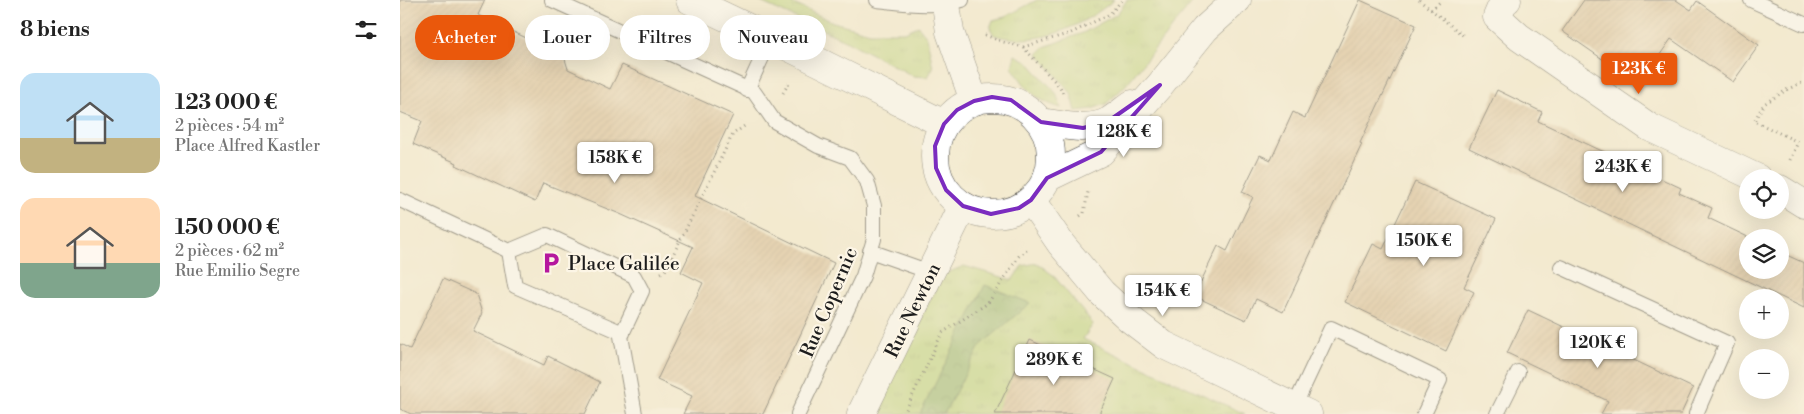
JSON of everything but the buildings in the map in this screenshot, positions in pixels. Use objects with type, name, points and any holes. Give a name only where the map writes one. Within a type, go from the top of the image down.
[{"type":"street","points":[[690,0],[722,15]]},
{"type":"street","points":[[1047,178],[1100,152],[1160,85],[1205,29],[1237,0]]},
{"type":"street","points":[[1507,0],[1503,3],[1497,17],[1519,37],[1649,127],[1739,170]]},
{"type":"street","points":[[951,1],[950,32],[974,101]]},
{"type":"street","points":[[815,60],[944,124]]},
{"type":"street","points":[[1041,122],[1083,128],[1095,126],[1107,122],[1160,85]]},
{"type":"street","points":[[992,97],[1011,100],[1028,108],[1041,122],[1049,139],[1052,159],[1047,178],[1031,200],[1019,208],[1005,213],[984,212],[963,206],[946,190],[936,168],[936,146],[944,124],[957,110],[974,101],[992,97]]},
{"type":"street","points":[[1789,184],[1804,204]]},
{"type":"street","points":[[1031,200],[1060,244],[1102,293],[1130,319],[1164,345],[1301,410]]},
{"type":"street","name":"Rue Newton","points":[[861,414],[963,206]]},
{"type":"lane","name":"Rue Copernic","points":[[552,0],[754,92],[774,121],[818,146],[850,158],[867,182],[874,206],[874,239],[863,276],[798,414]]},
{"type":"lane","points":[[877,0],[914,4],[951,1]]},
{"type":"lane","points":[[1751,0],[1804,24]]},
{"type":"lane","points":[[747,90],[761,60]]},
{"type":"lane","points":[[400,200],[509,251],[546,235],[634,276],[642,291],[622,336],[636,414]]},
{"type":"lane","points":[[509,251],[515,286],[624,333]]},
{"type":"lane","points":[[870,252],[930,272]]},
{"type":"lane","points":[[1561,267],[1727,343],[1696,414]]},
{"type":"lane","points":[[1301,410],[1331,328],[1440,380],[1424,414]]},
{"type":"lane","points":[[1497,414],[1518,372]]},
{"type":"path","points":[[950,32],[976,31],[1002,42],[1022,47],[1071,33],[1110,14],[1122,0]]},
{"type":"path","points":[[1419,0],[1465,37]]},
{"type":"path","points":[[1432,10],[1442,0]]},
{"type":"path","points":[[1022,47],[1060,87],[1063,95]]},
{"type":"path","points":[[639,286],[665,271],[733,134],[766,110],[786,91],[800,60]]},
{"type":"path","points":[[1788,169],[1798,142],[1754,120],[1764,104],[1788,88],[1804,82]]},
{"type":"path","points":[[904,414],[942,333],[988,303],[1019,256],[1052,231],[1084,213],[1088,188]]},
{"type":"highlighted area","points":[[1160,85],[1101,152],[1047,178],[1031,200],[1019,208],[991,214],[963,206],[946,190],[936,168],[935,146],[944,124],[957,110],[974,101],[992,97],[1011,100],[1041,122],[1083,128],[1107,122]]},
{"type":"green space","points":[[756,0],[785,0],[818,15],[789,15]]},
{"type":"green space","points":[[1037,0],[1114,0],[1087,19],[1042,37],[1026,39],[994,35],[990,28],[993,20],[1005,17]]},
{"type":"green space","points":[[1127,0],[1194,0],[1125,86],[1106,104],[1092,109],[1076,111],[1071,93],[1038,54],[1044,47],[1083,33],[1117,14]]},
{"type":"green space","points":[[826,19],[870,32],[905,32],[918,26],[927,37],[933,68],[928,77],[913,76],[826,32]]},
{"type":"green space","points":[[1015,55],[1027,61],[1056,93],[1061,108],[1037,97],[1027,88],[1012,67]]},
{"type":"green space","points":[[1037,263],[1053,275],[1093,324],[1083,339],[1245,414],[878,414],[878,408],[942,275],[964,266],[1012,280],[1022,266]]},
{"type":"green space","points":[[985,285],[1030,303],[980,346],[944,414],[920,414]]},
{"type":"place","name":"Place Galilée","points":[[551,263]]}]
